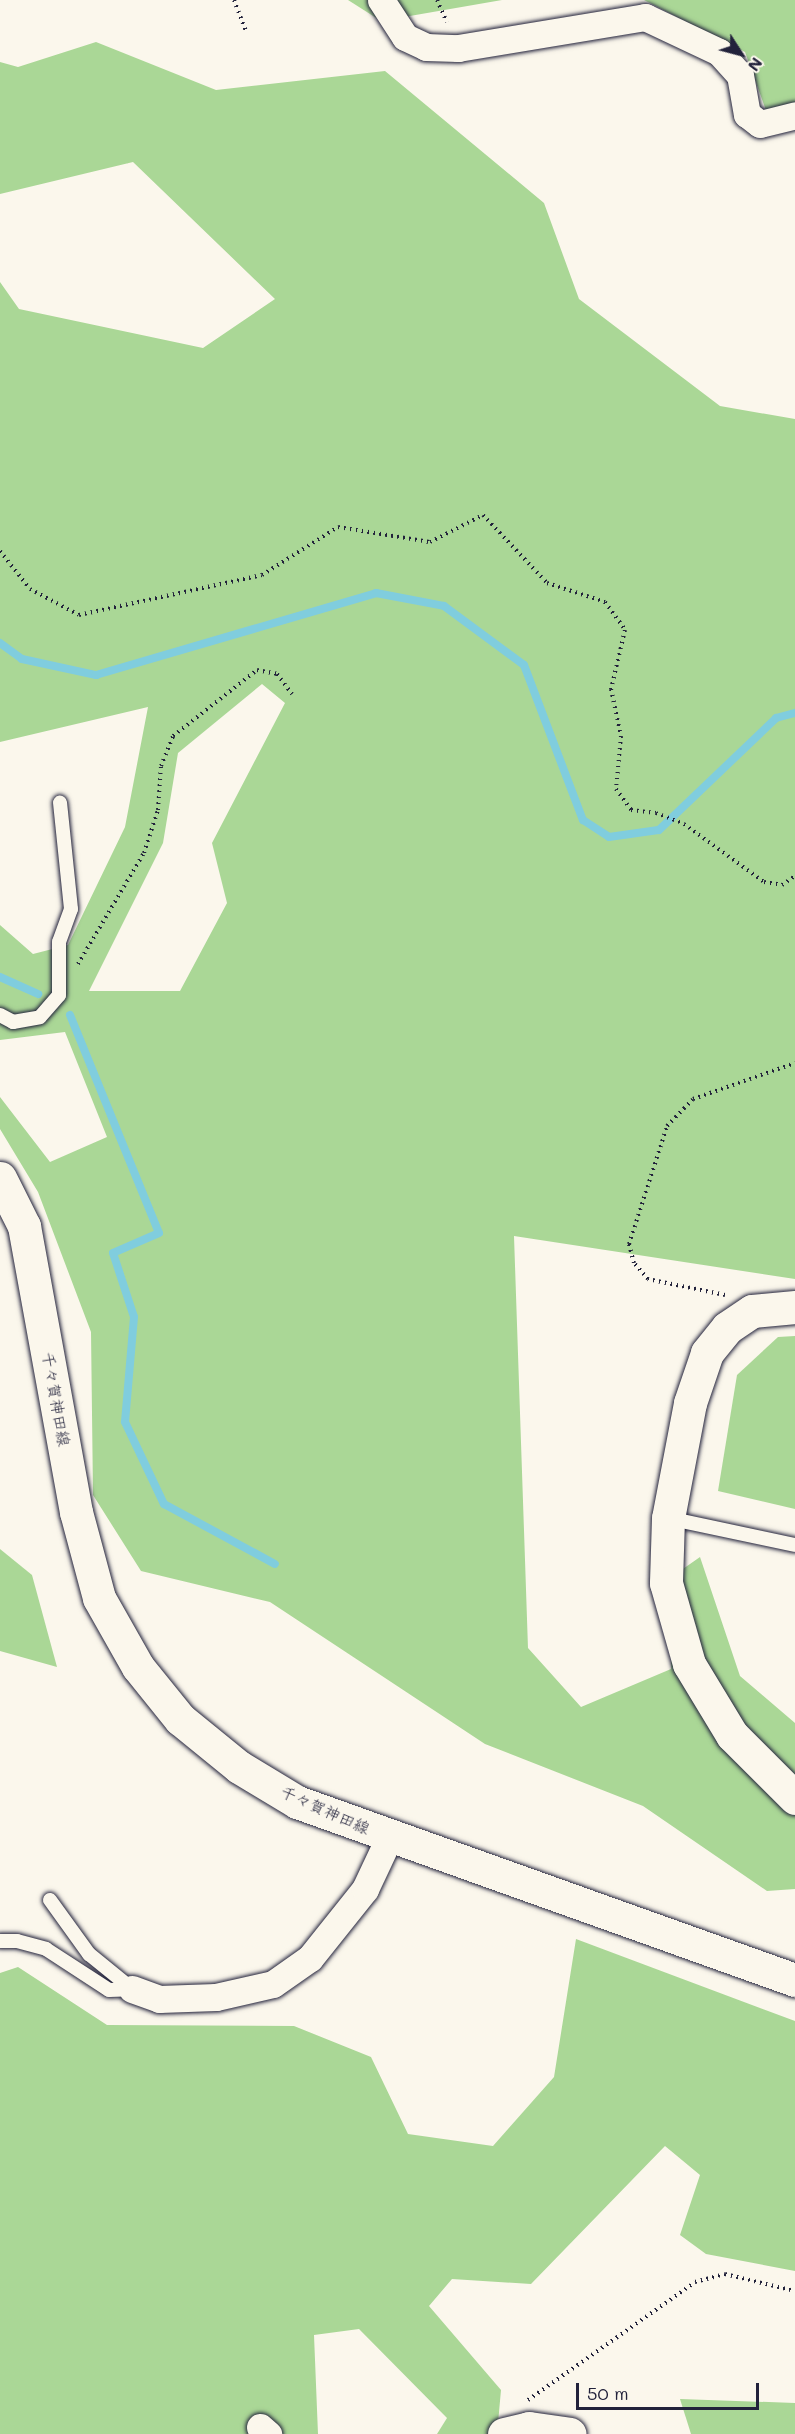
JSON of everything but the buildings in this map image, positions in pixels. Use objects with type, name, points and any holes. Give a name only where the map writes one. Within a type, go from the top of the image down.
[{"type":"main road","name":"千々賀神田線","points":[[0,1178],[24,1226],[76,1512],[99,1598],[138,1667],[180,1719],[239,1767],[297,1802],[389,1838],[795,1980]]},
{"type":"main road","points":[[795,1307],[752,1311],[727,1328],[707,1353],[690,1403],[668,1518],[666,1583],[688,1664],[732,1735],[795,1798]]},
{"type":"main road","points":[[505,2433],[529,2428],[570,2434]]},
{"type":"street","points":[[381,0],[405,37],[426,47],[458,48],[645,17],[719,52],[740,75],[747,114],[760,124],[795,115]]},
{"type":"street","points":[[132,1989],[159,1999],[204,1998],[273,1984],[310,1958],[365,1889],[389,1838]]},
{"type":"lane","points":[[0,1015],[13,1022],[40,1017],[59,995],[59,942],[71,909],[60,803]]},
{"type":"lane","points":[[668,1518],[795,1545]]},
{"type":"lane","points":[[50,1900],[90,1954],[132,1989]]},
{"type":"lane","points":[[0,1941],[17,1941],[46,1949],[109,1990],[132,1989]]},
{"type":"path","points":[[234,0],[246,32]]},
{"type":"path","points":[[0,551],[30,589],[79,615],[262,575],[338,527],[430,542],[483,515],[548,583],[605,602],[625,630],[611,689],[621,736],[616,789],[630,810],[656,813],[684,824],[764,882],[782,885],[795,876]]},
{"type":"path","points":[[59,995],[144,853],[158,810],[161,766],[173,736],[257,670],[277,674],[292,694]]},
{"type":"path","points":[[752,1311],[733,1296],[648,1279],[634,1263],[629,1244],[667,1126],[693,1099],[795,1064]]},
{"type":"path","points":[[505,2433],[515,2409],[695,2282],[725,2274],[795,2291]]},
{"type":"green space","points":[[348,0],[502,0],[381,21]]},
{"type":"green space","points":[[644,0],[795,0],[795,106],[767,113],[745,52]]},
{"type":"green space","points":[[96,42],[216,90],[385,71],[544,203],[579,299],[720,406],[795,419],[795,1279],[514,1236],[528,1648],[581,1707],[671,1669],[670,1578],[700,1557],[740,1676],[795,1723],[795,1889],[767,1891],[643,1806],[485,1744],[270,1602],[141,1571],[93,1495],[91,1332],[38,1192],[0,1129],[0,1097],[50,1162],[107,1137],[65,1032],[0,1040],[0,925],[33,954],[68,945],[125,827],[148,707],[0,742],[0,282],[19,309],[203,348],[275,299],[133,162],[0,194],[0,62],[18,67]],"holes":[[[262,684],[285,703],[212,843],[227,903],[180,991],[89,991],[163,843],[178,753]]]},
{"type":"green space","points":[[795,1336],[795,1509],[718,1491],[737,1375],[778,1337]]},
{"type":"green space","points":[[0,1549],[32,1575],[57,1667],[0,1651]]},
{"type":"green space","points":[[576,1939],[795,2021],[795,2271],[706,2254],[680,2235],[700,2175],[665,2146],[531,2284],[452,2279],[429,2306],[501,2390],[497,2434],[437,2434],[447,2418],[359,2329],[314,2335],[318,2434],[0,2434],[0,1973],[18,1967],[107,2025],[294,2026],[371,2057],[408,2134],[493,2146],[554,2077]]},
{"type":"green space","points":[[680,2399],[795,2403],[795,2434],[691,2434]]},
{"type":"waterway","points":[[0,643],[22,659],[96,675],[376,593],[444,606],[524,665],[583,820],[609,837],[659,830],[776,718],[795,713]]},
{"type":"waterway","points":[[0,977],[38,994]]},
{"type":"waterway","points":[[70,1015],[159,1233],[113,1253],[134,1317],[125,1422],[164,1504],[275,1564]]}]
